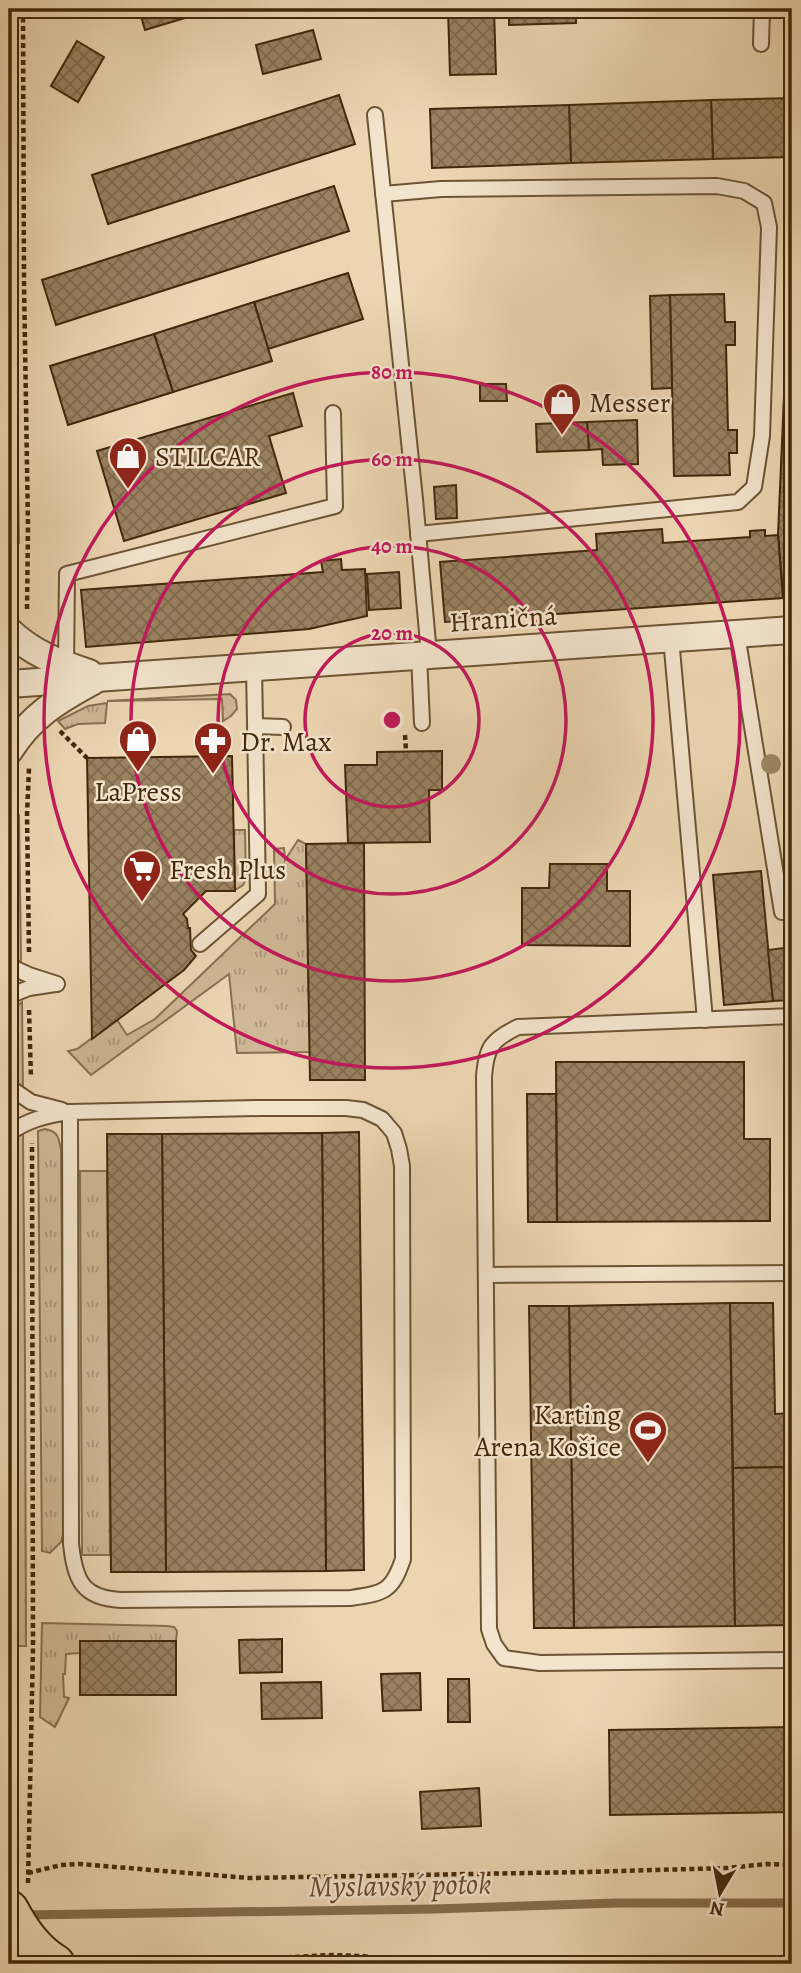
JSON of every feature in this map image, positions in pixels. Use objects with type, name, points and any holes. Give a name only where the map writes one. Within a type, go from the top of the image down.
[{"type":"highway","points":[[18,1897],[25,1938],[44,1955]]},
{"type":"street","name":"Hraničná","points":[[9,684],[792,630]]},
{"type":"street","points":[[16,637],[46,657],[101,677]]},
{"type":"street","points":[[9,751],[44,724],[58,699],[101,677]]},
{"type":"lane","points":[[761,44],[762,9]]},
{"type":"lane","points":[[375,115],[418,534],[424,655],[422,723]]},
{"type":"lane","points":[[383,194],[441,190],[717,186],[744,191],[764,203],[769,227],[762,436],[754,487],[738,502],[418,534]]},
{"type":"lane","points":[[66,666],[67,574],[335,506],[333,413]]},
{"type":"lane","points":[[737,634],[782,912]]},
{"type":"lane","points":[[671,638],[705,1020]]},
{"type":"lane","points":[[200,944],[258,894],[254,666]]},
{"type":"lane","points":[[256,726],[283,727]]},
{"type":"lane","points":[[9,966],[29,981],[9,996]]},
{"type":"lane","points":[[792,1016],[517,1027],[497,1037],[485,1057],[484,1077],[489,1629],[494,1644],[504,1658],[540,1663],[792,1660]]},
{"type":"lane","points":[[9,1087],[32,1102],[70,1112]]},
{"type":"lane","points":[[9,1133],[32,1120],[70,1112],[346,1108],[382,1119],[394,1133],[402,1166],[403,1559],[397,1579],[380,1594],[351,1598],[121,1600],[100,1598],[91,1594],[79,1580],[71,1544],[70,1112]]},
{"type":"lane","points":[[486,1275],[792,1273]]},
{"type":"path","points":[[16,637],[27,612],[28,526],[23,9]]},
{"type":"path","points":[[32,1102],[27,815],[44,724],[87,758]]},
{"type":"path","points":[[18,1897],[28,1873],[32,1120]]},
{"type":"path","points":[[28,1873],[61,1865],[79,1864],[249,1878],[792,1865]]},
{"type":"path","points":[[159,1964],[332,1955],[363,1956],[415,1964]]},
{"type":"green space","points":[[9,9],[17,9],[16,357],[19,543],[16,546],[9,546]]},
{"type":"green space","points":[[230,694],[236,700],[237,709],[223,721],[222,699],[107,701]]},
{"type":"green space","points":[[107,703],[105,723],[78,724],[65,729],[58,721],[88,706]]},
{"type":"green space","points":[[9,815],[19,815],[21,961],[9,956]]},
{"type":"green space","points":[[234,830],[245,830],[246,879],[243,885],[235,890]]},
{"type":"green space","points":[[298,840],[306,844],[310,1052],[237,1053],[229,974],[91,1075],[68,1051],[77,1049],[117,1020],[127,1035],[155,1019],[275,904],[274,849],[284,848],[285,860]]},
{"type":"green space","points":[[22,1002],[23,1092],[9,1080],[9,1014]]},
{"type":"green space","points":[[38,1131],[53,1131],[57,1136],[61,1150],[64,1530],[61,1542],[50,1553],[42,1551]]},
{"type":"green space","points":[[23,1134],[26,1646],[16,1646],[9,1625],[9,1145],[18,1135]]},
{"type":"green space","points":[[80,1171],[107,1171],[110,1555],[82,1555]]},
{"type":"green space","points":[[42,1623],[167,1626],[174,1627],[177,1631],[176,1641],[81,1641],[80,1653],[66,1654],[64,1697],[69,1698],[55,1727],[40,1717]]},
{"type":"building","points":[[139,9],[215,9],[145,30]]},
{"type":"building","points":[[448,9],[494,9],[496,74],[450,75]]},
{"type":"building","points":[[509,9],[576,9],[576,23],[509,25]]},
{"type":"building","points":[[313,30],[321,59],[263,74],[256,45]]},
{"type":"building","points":[[77,41],[104,57],[78,102],[51,86]]},
{"type":"building","points":[[339,95],[355,144],[108,224],[92,175]]},
{"type":"building","points":[[792,98],[792,157],[713,159],[711,100]]},
{"type":"building","points":[[711,100],[713,159],[571,163],[569,105]]},
{"type":"building","points":[[569,105],[571,163],[432,168],[430,109]]},
{"type":"building","points":[[334,186],[349,231],[56,325],[42,280]]},
{"type":"building","points":[[791,192],[792,396],[784,396]]},
{"type":"building","points":[[348,273],[363,319],[268,349],[254,302]]},
{"type":"building","points":[[724,294],[725,322],[735,322],[735,345],[726,345],[728,430],[737,430],[737,453],[729,453],[730,475],[674,476],[670,295]]},
{"type":"building","points":[[670,295],[672,388],[652,389],[650,296]]},
{"type":"building","points":[[254,302],[272,361],[173,392],[154,334]]},
{"type":"building","points":[[154,334],[173,392],[68,425],[50,366]]},
{"type":"building","points":[[480,384],[506,384],[507,401],[480,401]]},
{"type":"building","points":[[293,393],[302,426],[269,436],[286,493],[124,541],[97,451]]},
{"type":"building","points":[[784,396],[792,396],[792,597],[783,598],[778,535]]},
{"type":"building","points":[[637,420],[638,464],[603,465],[602,449],[589,450],[587,422]]},
{"type":"building","points":[[587,422],[589,450],[537,452],[536,424]]},
{"type":"building","points":[[456,485],[457,518],[436,519],[434,487]]},
{"type":"building","points":[[662,529],[663,543],[750,537],[750,531],[765,530],[765,536],[778,535],[783,598],[445,622],[440,562],[597,550],[596,534]]},
{"type":"building","points":[[341,559],[342,570],[365,569],[367,616],[309,629],[86,647],[81,590],[323,572],[321,561]]},
{"type":"building","points":[[399,572],[401,608],[369,610],[367,574]]},
{"type":"building","points":[[442,751],[442,790],[429,790],[430,842],[348,843],[345,765],[377,765],[377,752]]},
{"type":"building","name":"Fresh Plus","points":[[232,756],[235,891],[206,891],[183,914],[190,928],[191,950],[196,956],[184,970],[92,1039],[87,758]]},
{"type":"building","points":[[364,843],[365,1080],[310,1080],[306,844]]},
{"type":"building","points":[[550,864],[607,864],[607,891],[630,891],[630,946],[522,945],[522,888],[549,888]]},
{"type":"building","points":[[761,871],[773,1001],[724,1005],[713,875]]},
{"type":"building","points":[[790,947],[792,1000],[773,1001],[768,950]]},
{"type":"building","points":[[556,1062],[744,1062],[744,1139],[770,1139],[770,1221],[557,1222]]},
{"type":"building","points":[[527,1094],[556,1094],[557,1222],[528,1222]]},
{"type":"building","points":[[359,1132],[364,1570],[326,1571],[322,1133]]},
{"type":"building","points":[[322,1133],[326,1571],[166,1572],[162,1134]]},
{"type":"building","points":[[107,1134],[162,1134],[166,1572],[111,1572]]},
{"type":"building","points":[[730,1303],[735,1626],[574,1628],[569,1306]]},
{"type":"building","points":[[730,1303],[773,1303],[775,1414],[792,1413],[792,1467],[733,1468]]},
{"type":"building","points":[[529,1306],[569,1306],[574,1628],[534,1628]]},
{"type":"building","points":[[792,1467],[792,1625],[735,1626],[733,1468]]},
{"type":"building","points":[[282,1639],[282,1672],[240,1673],[239,1640]]},
{"type":"building","points":[[80,1641],[176,1641],[176,1695],[80,1695]]},
{"type":"building","points":[[420,1673],[421,1710],[383,1711],[381,1674]]},
{"type":"building","points":[[448,1679],[469,1679],[470,1722],[448,1722]]},
{"type":"building","points":[[321,1682],[322,1718],[262,1719],[261,1683]]},
{"type":"building","points":[[792,1727],[792,1812],[610,1815],[609,1730]]},
{"type":"building","points":[[479,1788],[481,1826],[422,1829],[420,1792]]},
{"type":"waterway","name":"Myslavský potok","points":[[24,1915],[434,1909],[617,1903],[792,1903]]},
{"type":"place","name":"Messer","points":[[562,436]]},
{"type":"place","name":"STILCAR","points":[[128,490]]},
{"type":"place","name":"LaPress","points":[[138,773]]},
{"type":"place","name":"Dr. Max","points":[[213,775]]},
{"type":"place","name":"Fresh Plus","points":[[142,903]]},
{"type":"place","name":"Karting Arena Košice","points":[[648,1464]]}]
